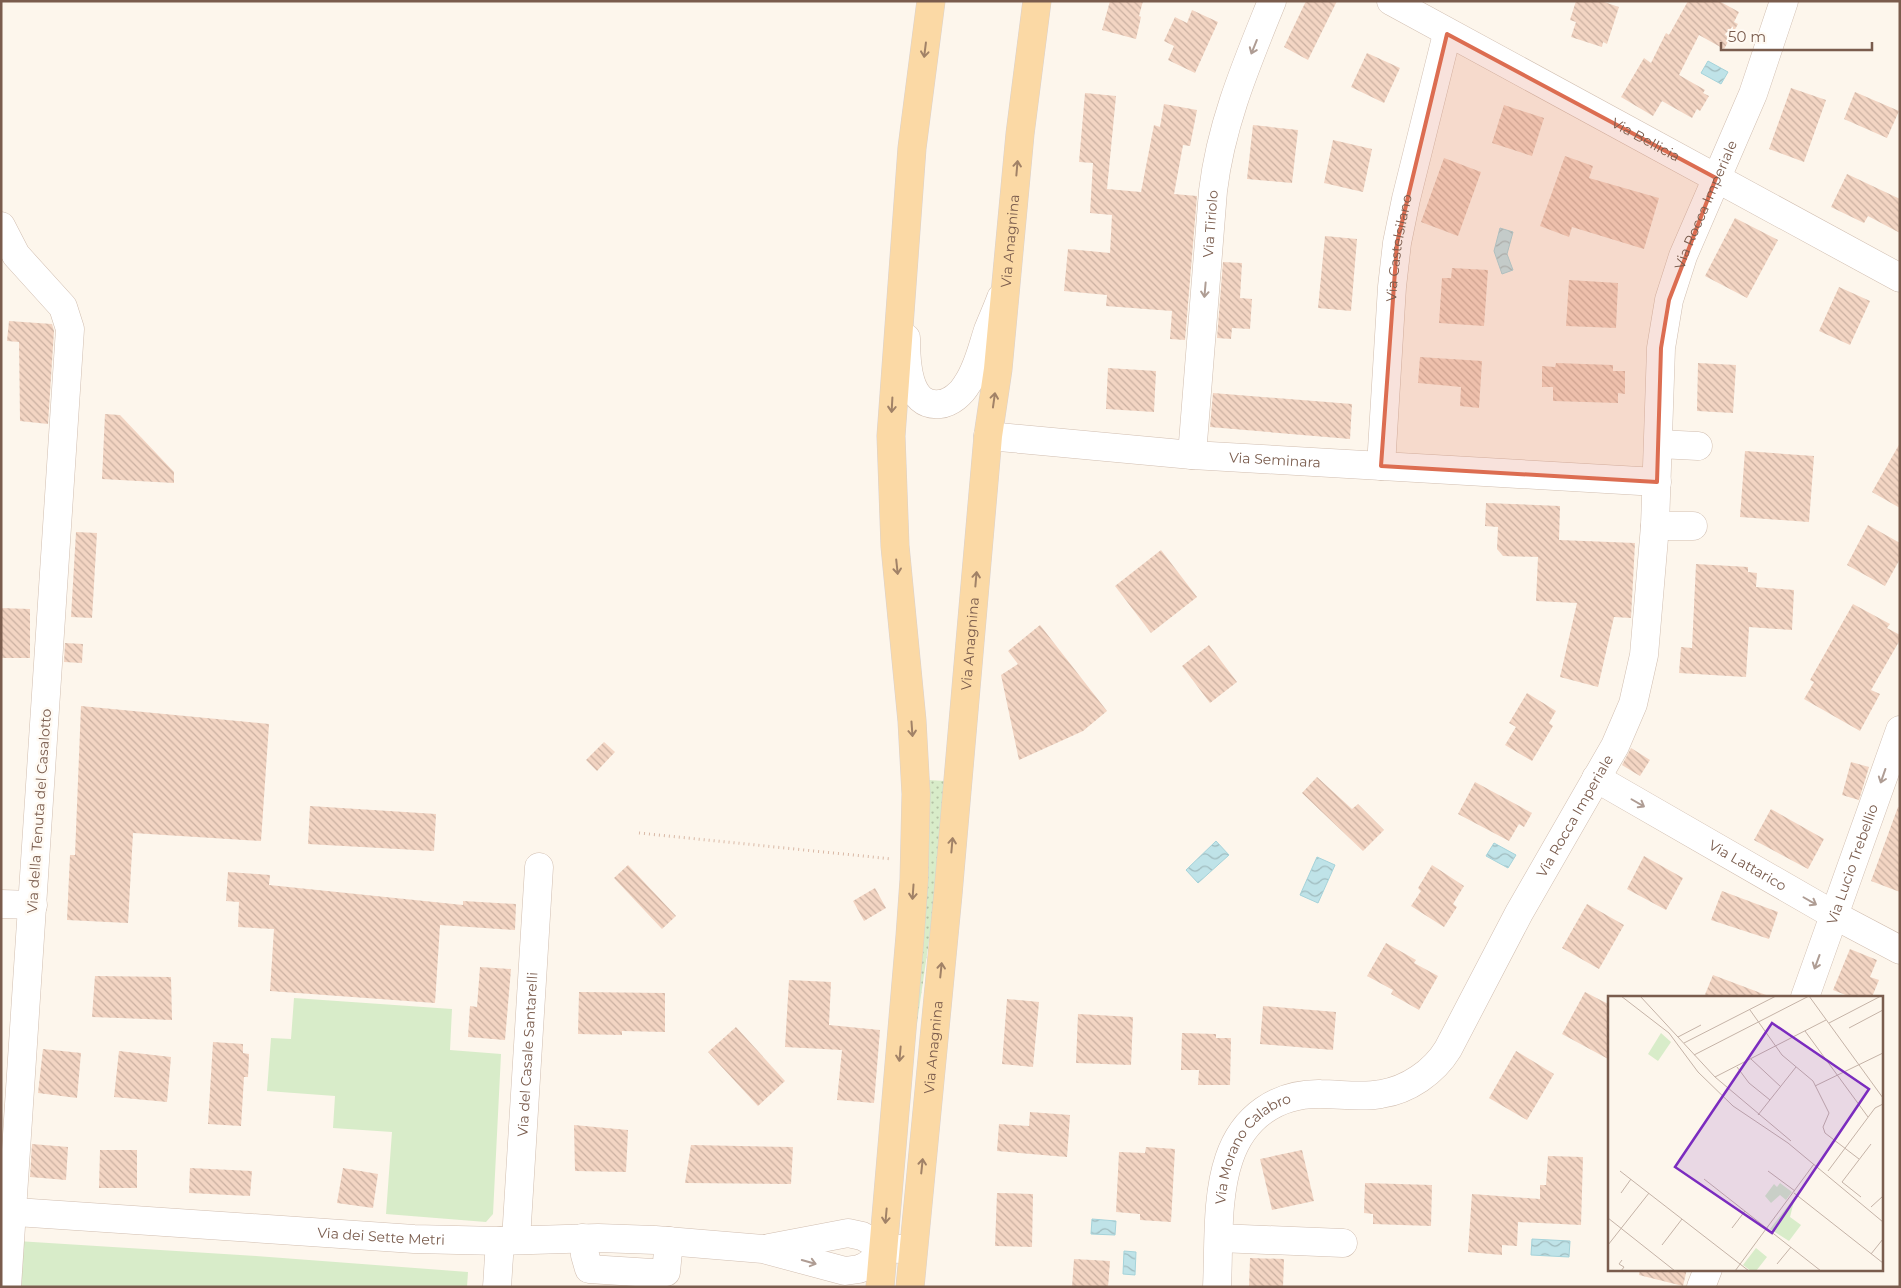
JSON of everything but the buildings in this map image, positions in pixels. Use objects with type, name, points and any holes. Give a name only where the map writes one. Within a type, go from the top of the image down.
[{"type":"main road","points":[[880,1287],[910,936],[915,862],[916,794],[914,748],[894,546],[891,464],[892,400],[912,148],[931,1]]},
{"type":"main road","name":"Via Anagnina","points":[[910,1287],[947,904],[988,436],[998,369],[1020,134],[1037,1]]},
{"type":"street","name":"Via Tiriolo","points":[[1192,455],[1213,191],[1218,160],[1233,100],[1272,1]]},
{"type":"street","name":"Via Bellicia","points":[[1391,1],[1447,34],[1900,278]]},
{"type":"street","name":"Via Rocca Imperiale","points":[[1372,1095],[1388,1093],[1417,1080],[1438,1062],[1448,1049],[1519,913],[1620,736],[1635,696],[1644,655],[1655,526],[1662,348],[1669,300],[1677,270],[1753,94],[1784,1]]},
{"type":"street","name":"Via Castelsilano","points":[[1381,466],[1392,287],[1398,237],[1447,34]]},
{"type":"street","name":"Via della Tenuta del Casalotto","points":[[1,226],[16,255],[63,306],[70,336],[32,905],[7,1211],[7,1287]]},
{"type":"street","points":[[905,234],[907,362],[915,392],[924,401],[934,404],[948,402],[966,386],[974,372],[1006,286]]},
{"type":"street","name":"Via Seminara","points":[[988,436],[1192,455],[1657,482]]},
{"type":"street","points":[[1658,444],[1698,446]]},
{"type":"street","points":[[1655,526],[1693,526]]},
{"type":"street","name":"Via Lucio Trebellio","points":[[1805,996],[1900,730]]},
{"type":"street","name":"Via Lattarico","points":[[1596,778],[1834,915],[1900,950]]},
{"type":"street","name":"Via del Casale Santarelli","points":[[497,1287],[508,1240],[539,867]]},
{"type":"street","points":[[1,904],[32,905]]},
{"type":"street","name":"Via Morano Calabro","points":[[1217,1287],[1222,1194],[1229,1160],[1235,1145],[1251,1120],[1270,1105],[1295,1096],[1320,1094],[1372,1095]]},
{"type":"street","name":"Via dei Sette Metri","points":[[7,1211],[376,1237],[508,1240],[583,1238],[669,1241],[762,1249],[844,1271],[866,1266],[884,1248],[862,1236],[848,1233],[762,1249]]},
{"type":"street","points":[[1220,1238],[1343,1243]]},
{"type":"street","points":[[884,1248],[914,1250]]},
{"type":"street","points":[[1702,1287],[1708,1270]]},
{"type":"path","points":[[639,832],[915,862]]},
{"type":"highlighted area","points":[[1447,34],[1716,178],[1669,300],[1661,348],[1657,482],[1381,466],[1397,243]]},
{"type":"green space","points":[[928,780],[945,781],[935,900],[917,1023],[914,1029]]},
{"type":"green space","points":[[294,998],[452,1009],[450,1050],[501,1054],[493,1214],[486,1222],[386,1214],[392,1132],[333,1128],[335,1096],[267,1091],[271,1038],[291,1039]]},
{"type":"green space","points":[[17,1241],[468,1272],[467,1287],[15,1287]]},
{"type":"water","points":[[1708,61],[1728,72],[1721,84],[1701,73]]},
{"type":"water","points":[[1500,228],[1513,232],[1507,254],[1513,270],[1502,274],[1494,251]]},
{"type":"water","points":[[1216,841],[1229,855],[1198,883],[1186,870]]},
{"type":"water","points":[[1494,843],[1516,855],[1508,868],[1486,856]]},
{"type":"water","points":[[1317,857],[1335,865],[1318,903],[1300,895]]},
{"type":"water","points":[[1092,1219],[1116,1221],[1115,1235],[1091,1234]]},
{"type":"water","points":[[1532,1239],[1570,1241],[1569,1257],[1531,1255]]},
{"type":"water","points":[[1124,1251],[1136,1252],[1135,1275],[1123,1274]]}]
